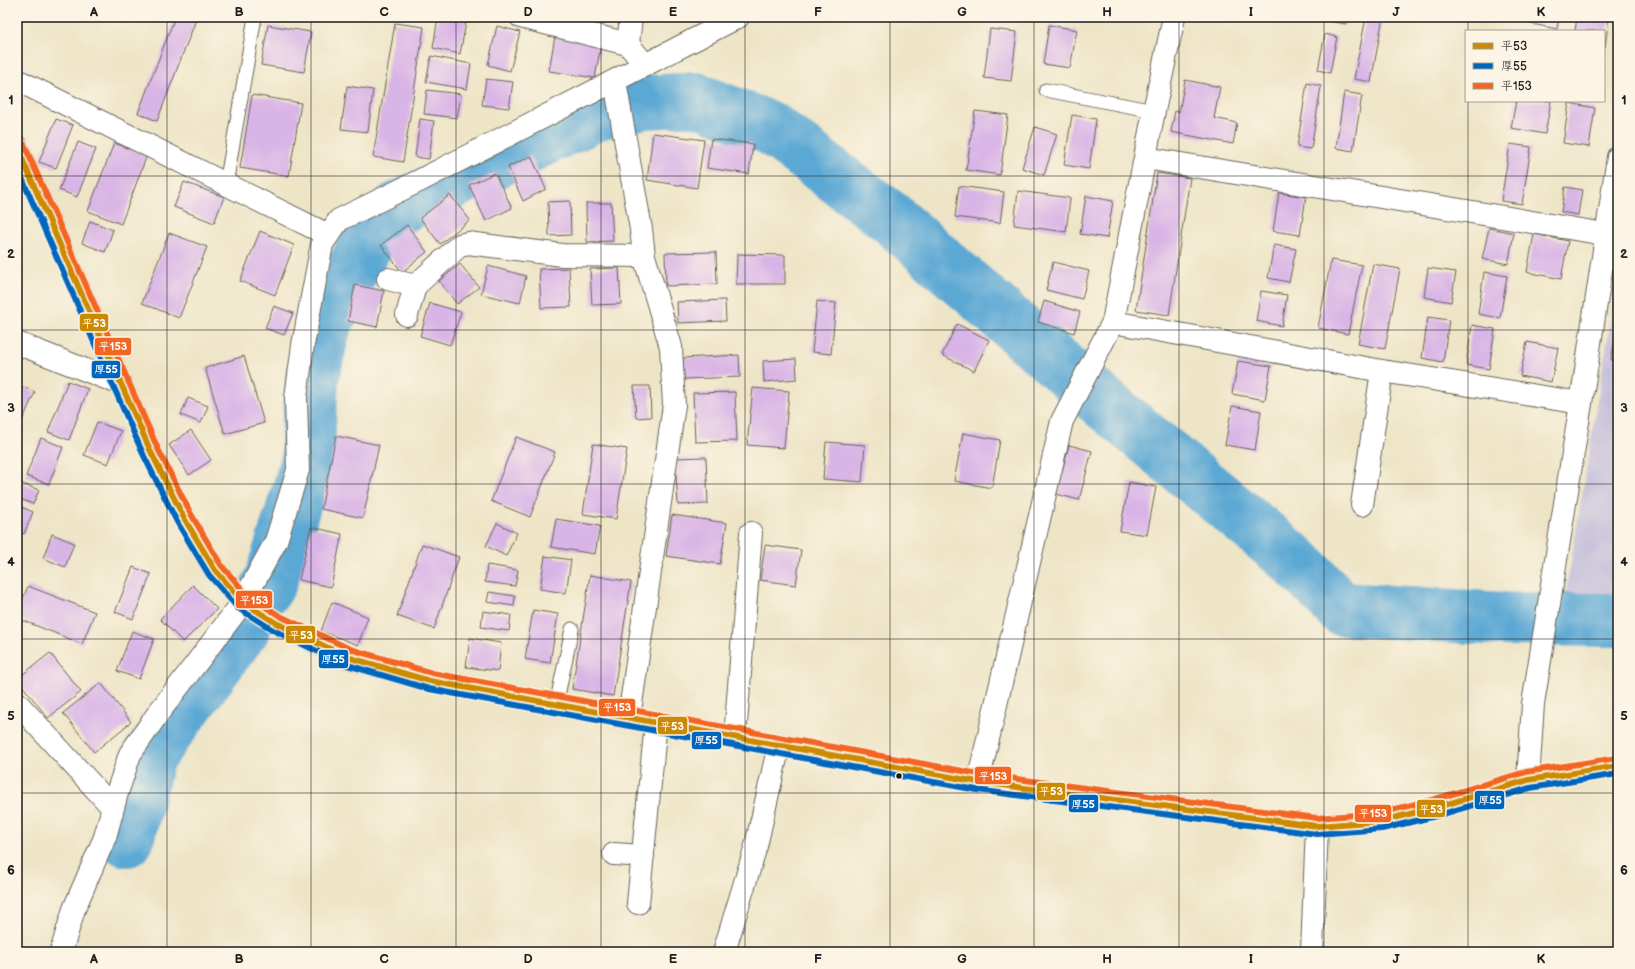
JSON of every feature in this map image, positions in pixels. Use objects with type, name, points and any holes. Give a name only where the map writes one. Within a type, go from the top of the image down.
[{"type":"street","points":[[521,17],[628,44],[645,65]]},
{"type":"street","points":[[628,44],[631,17]]},
{"type":"street","points":[[61,952],[74,909],[105,837],[130,754],[159,712],[243,602],[276,541],[298,470],[296,398],[303,345],[322,244],[328,235],[339,220],[615,82],[738,17]]},
{"type":"street","points":[[978,782],[1062,421],[1113,322],[1144,158],[1174,17]]},
{"type":"street","points":[[17,80],[328,235]]},
{"type":"street","points":[[615,82],[642,229],[644,256],[671,347],[674,406],[629,718]]},
{"type":"street","points":[[17,147],[151,452],[184,518],[215,570],[243,602],[276,623],[347,657],[430,681],[656,724],[779,744],[978,782],[1317,826],[1381,821],[1434,808],[1528,780],[1618,766]]},
{"type":"street","points":[[1528,780],[1533,704],[1581,403],[1605,234],[1618,157]]},
{"type":"street","points":[[1144,158],[1605,234]]},
{"type":"street","points":[[407,315],[415,286],[460,245],[468,243],[527,242],[562,255],[644,256]]},
{"type":"street","points":[[388,279],[415,286]]},
{"type":"street","points":[[1113,322],[1382,371],[1581,403]]},
{"type":"street","points":[[17,343],[121,384]]},
{"type":"street","points":[[1362,505],[1382,371]]},
{"type":"street","points":[[735,737],[751,532]]},
{"type":"street","points":[[17,703],[113,808]]},
{"type":"street","points":[[638,903],[656,724]]},
{"type":"street","points":[[724,952],[756,846],[779,744]]},
{"type":"street","points":[[1312,952],[1317,826]]},
{"type":"street","points":[[614,854],[643,856]]},
{"type":"lane","points":[[226,184],[255,17]]},
{"type":"lane","points":[[1046,90],[1154,111]]},
{"type":"lane","points":[[556,705],[572,629]]},
{"type":"shaded area","points":[[1618,276],[1618,616],[1562,616]]},
{"type":"building","points":[[175,17],[197,17],[157,121],[138,113]]},
{"type":"building","points":[[438,17],[467,17],[460,54],[433,48]]},
{"type":"building","points":[[1328,17],[1347,17],[1346,24],[1327,21]]},
{"type":"building","points":[[1366,17],[1383,17],[1371,82],[1354,79]]},
{"type":"building","points":[[1528,17],[1559,17],[1557,29],[1527,23]]},
{"type":"building","points":[[1577,17],[1609,17],[1605,47],[1605,30],[1575,30]]},
{"type":"building","points":[[395,23],[424,27],[403,162],[373,157]]},
{"type":"building","points":[[268,25],[311,32],[304,72],[261,65]]},
{"type":"building","points":[[1049,25],[1077,30],[1070,68],[1043,64]]},
{"type":"building","points":[[497,26],[520,32],[510,71],[488,65]]},
{"type":"building","points":[[990,29],[1017,32],[1011,81],[984,78]]},
{"type":"building","points":[[1325,34],[1337,37],[1330,73],[1318,70]]},
{"type":"building","points":[[555,36],[601,44],[595,78],[549,71]]},
{"type":"building","points":[[431,56],[471,64],[467,89],[426,82]]},
{"type":"building","points":[[486,79],[513,82],[509,108],[482,105]]},
{"type":"building","points":[[1185,80],[1220,87],[1214,118],[1237,123],[1233,144],[1171,132],[1175,111],[1179,112]]},
{"type":"building","points":[[1307,83],[1321,86],[1311,149],[1297,147]]},
{"type":"building","points":[[347,86],[373,90],[368,132],[341,129]]},
{"type":"building","points":[[427,90],[461,94],[457,118],[424,114]]},
{"type":"building","points":[[1344,92],[1362,95],[1353,151],[1336,148]]},
{"type":"building","points":[[252,95],[301,103],[289,176],[240,168]]},
{"type":"building","points":[[1516,102],[1551,102],[1545,134],[1511,128]]},
{"type":"building","points":[[1569,103],[1595,108],[1589,147],[1563,143]]},
{"type":"building","points":[[975,111],[1008,115],[1000,175],[966,170]]},
{"type":"building","points":[[1072,115],[1096,119],[1089,169],[1064,165]]},
{"type":"building","points":[[56,119],[73,125],[56,168],[39,162]]},
{"type":"building","points":[[420,119],[434,121],[429,159],[415,157]]},
{"type":"building","points":[[1035,127],[1057,134],[1044,175],[1022,168]]},
{"type":"building","points":[[653,133],[704,140],[697,188],[647,180]]},
{"type":"building","points":[[711,139],[753,144],[749,174],[707,168]]},
{"type":"building","points":[[78,142],[96,149],[77,197],[59,190]]},
{"type":"building","points":[[114,143],[147,155],[121,224],[88,211]]},
{"type":"building","points":[[1510,144],[1531,147],[1522,204],[1501,201]]},
{"type":"building","points":[[531,156],[546,189],[523,201],[508,167]]},
{"type":"building","points":[[495,173],[512,208],[486,221],[469,185]]},
{"type":"building","points":[[1157,173],[1190,178],[1169,315],[1136,310]]},
{"type":"building","points":[[184,182],[224,197],[214,223],[174,207]]},
{"type":"building","points":[[959,186],[1004,192],[1000,223],[955,217]]},
{"type":"building","points":[[1565,187],[1582,190],[1578,215],[1561,212]]},
{"type":"building","points":[[1018,191],[1070,198],[1066,232],[1014,225]]},
{"type":"building","points":[[1279,193],[1306,197],[1300,235],[1273,231]]},
{"type":"building","points":[[450,195],[470,220],[440,244],[420,218]]},
{"type":"building","points":[[1086,196],[1113,201],[1107,238],[1080,234]]},
{"type":"building","points":[[570,201],[571,235],[549,236],[548,202]]},
{"type":"building","points":[[586,203],[611,203],[613,241],[587,242]]},
{"type":"building","points":[[90,221],[113,230],[105,252],[82,243]]},
{"type":"building","points":[[407,225],[427,252],[402,272],[381,245]]},
{"type":"building","points":[[1489,228],[1514,233],[1508,264],[1482,259]]},
{"type":"building","points":[[260,231],[294,245],[275,295],[240,281]]},
{"type":"building","points":[[169,233],[207,247],[179,318],[142,303]]},
{"type":"building","points":[[1534,234],[1568,241],[1561,279],[1527,272]]},
{"type":"building","points":[[1274,245],[1296,249],[1289,282],[1268,278]]},
{"type":"building","points":[[716,252],[717,284],[666,286],[665,253]]},
{"type":"building","points":[[737,254],[785,255],[785,284],[736,284]]},
{"type":"building","points":[[1331,260],[1362,265],[1348,334],[1318,328]]},
{"type":"building","points":[[1053,262],[1089,271],[1082,299],[1046,290]]},
{"type":"building","points":[[460,264],[479,287],[457,304],[439,281]]},
{"type":"building","points":[[1373,264],[1400,269],[1385,349],[1358,344]]},
{"type":"building","points":[[488,266],[526,276],[520,303],[481,294]]},
{"type":"building","points":[[569,268],[571,307],[541,308],[539,269]]},
{"type":"building","points":[[619,268],[621,304],[592,305],[590,269]]},
{"type":"building","points":[[1428,268],[1456,272],[1451,302],[1424,297]]},
{"type":"building","points":[[1484,272],[1507,276],[1500,318],[1478,314]]},
{"type":"building","points":[[355,285],[384,291],[377,327],[348,321]]},
{"type":"building","points":[[1261,291],[1287,295],[1282,326],[1256,321]]},
{"type":"building","points":[[725,300],[726,321],[678,323],[677,302]]},
{"type":"building","points":[[817,301],[836,303],[831,354],[812,352]]},
{"type":"building","points":[[1044,301],[1080,312],[1074,333],[1038,322]]},
{"type":"building","points":[[430,303],[461,312],[450,345],[420,336]]},
{"type":"building","points":[[274,306],[293,313],[284,335],[265,328]]},
{"type":"building","points":[[1428,317],[1449,320],[1443,362],[1422,358]]},
{"type":"building","points":[[957,324],[989,340],[974,371],[942,355]]},
{"type":"building","points":[[1472,325],[1495,329],[1489,369],[1466,365]]},
{"type":"building","points":[[1617,326],[1618,327],[1618,361],[1611,360]]},
{"type":"building","points":[[1527,342],[1558,348],[1551,382],[1520,376]]},
{"type":"building","points":[[739,355],[740,377],[684,379],[683,358]]},
{"type":"building","points":[[244,356],[264,423],[225,434],[205,368]]},
{"type":"building","points":[[796,359],[797,379],[764,382],[763,361]]},
{"type":"building","points":[[1238,361],[1271,366],[1265,400],[1232,394]]},
{"type":"building","points":[[68,381],[88,389],[69,440],[48,432]]},
{"type":"building","points":[[17,384],[35,392],[17,432]]},
{"type":"building","points":[[634,386],[650,386],[651,417],[636,418]]},
{"type":"building","points":[[753,388],[789,391],[784,448],[747,445]]},
{"type":"building","points":[[735,392],[737,441],[695,442],[693,393]]},
{"type":"building","points":[[188,398],[208,406],[201,423],[181,415]]},
{"type":"building","points":[[1232,406],[1261,411],[1255,450],[1225,445]]},
{"type":"building","points":[[97,422],[121,431],[108,464],[84,455]]},
{"type":"building","points":[[191,430],[211,460],[189,475],[169,445]]},
{"type":"building","points":[[963,433],[1000,440],[992,488],[954,481]]},
{"type":"building","points":[[336,436],[379,445],[363,518],[321,509]]},
{"type":"building","points":[[516,437],[555,452],[530,517],[491,501]]},
{"type":"building","points":[[41,438],[63,447],[49,484],[26,476]]},
{"type":"building","points":[[826,442],[865,445],[862,482],[823,479]]},
{"type":"building","points":[[593,444],[627,449],[616,519],[583,514]]},
{"type":"building","points":[[1069,445],[1092,451],[1079,500],[1056,494]]},
{"type":"building","points":[[706,457],[708,504],[678,505],[675,458]]},
{"type":"building","points":[[18,482],[39,490],[33,504],[17,498]]},
{"type":"building","points":[[1129,482],[1156,487],[1147,535],[1120,531]]},
{"type":"building","points":[[17,505],[33,512],[24,534],[17,532]]},
{"type":"building","points":[[672,515],[727,523],[720,564],[666,556]]},
{"type":"building","points":[[556,519],[600,526],[595,554],[551,547]]},
{"type":"building","points":[[497,523],[517,533],[506,556],[486,546]]},
{"type":"building","points":[[311,527],[342,534],[331,587],[299,580]]},
{"type":"building","points":[[52,534],[74,543],[65,567],[43,558]]},
{"type":"building","points":[[422,544],[459,557],[434,629],[397,616]]},
{"type":"building","points":[[765,545],[801,550],[796,585],[760,580]]},
{"type":"building","points":[[545,556],[571,560],[566,593],[540,589]]},
{"type":"building","points":[[487,565],[518,570],[515,586],[485,582]]},
{"type":"building","points":[[133,567],[151,574],[133,619],[115,612]]},
{"type":"building","points":[[590,575],[631,582],[613,696],[572,689]]},
{"type":"building","points":[[193,585],[217,609],[183,642],[160,619]]},
{"type":"building","points":[[28,586],[95,612],[82,644],[17,618],[17,614]]},
{"type":"building","points":[[489,592],[515,596],[514,606],[487,602]]},
{"type":"building","points":[[332,602],[368,617],[358,645],[321,631]]},
{"type":"building","points":[[533,610],[558,614],[550,663],[525,659]]},
{"type":"building","points":[[483,611],[511,615],[509,631],[481,627]]},
{"type":"building","points":[[132,631],[154,639],[139,679],[117,671]]},
{"type":"building","points":[[470,638],[501,643],[498,671],[466,667]]},
{"type":"building","points":[[50,653],[81,692],[48,718],[17,679]]},
{"type":"building","points":[[101,683],[131,722],[94,752],[63,713]]},
{"type":"waterway","points":[[266,589],[271,580],[308,460],[312,379],[324,327],[344,284],[369,240],[398,208],[601,112],[645,102],[696,99],[772,129],[891,218],[1094,395],[1296,562],[1342,609],[1504,619],[1618,620]]},
{"type":"waterway","points":[[127,840],[148,757],[244,628]]},
{"type":"transit line","name":"平153","points":[[24,144],[158,449],[191,514],[221,565],[248,596],[280,616],[350,649],[432,673],[979,774],[1317,818],[1380,813],[1432,800],[1526,772],[1617,758]]},
{"type":"transit line","name":"平53","points":[[17,147],[151,452],[184,518],[215,570],[243,602],[276,623],[347,657],[430,681],[978,782],[1317,826],[1381,821],[1434,808],[1528,780],[1618,766]]},
{"type":"transit line","name":"厚55","points":[[17,167],[144,456],[177,522],[209,575],[238,608],[273,630],[344,664],[429,689],[977,790],[1317,834],[1382,829],[1436,816],[1530,788],[1618,774]]}]
